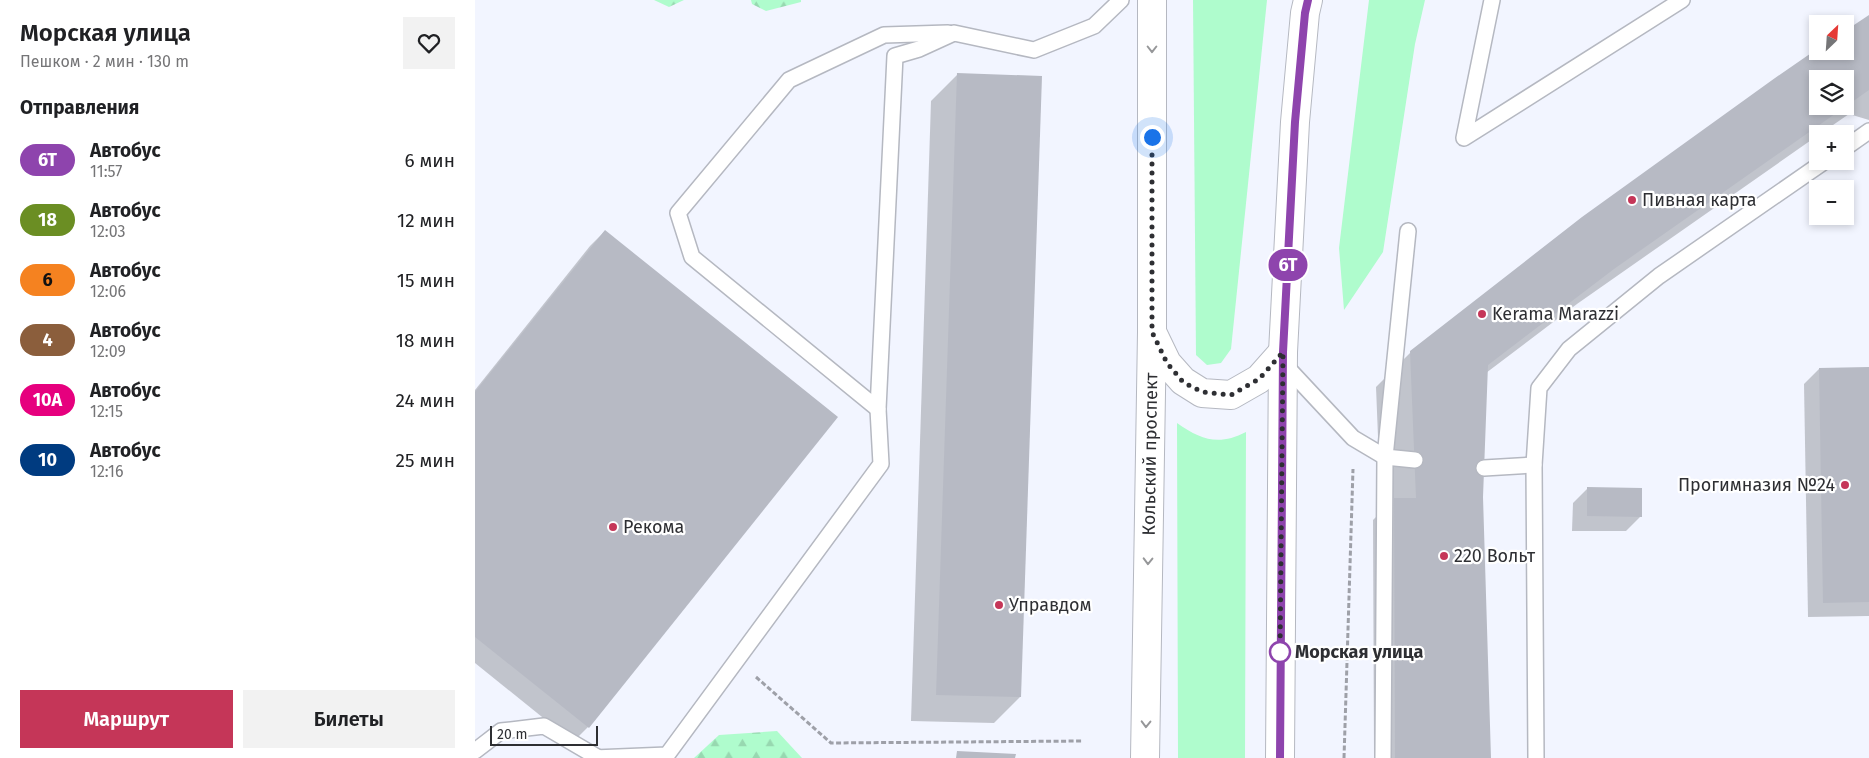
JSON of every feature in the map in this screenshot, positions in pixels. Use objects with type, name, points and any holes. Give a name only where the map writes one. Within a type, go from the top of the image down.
[{"type":"main road","name":"Кольский проспект","points":[[1145,758],[1152,332],[1152,0]]},
{"type":"main road","points":[[1280,758],[1283,358],[1295,122],[1305,13],[1308,0]]},
{"type":"main road","points":[[1152,332],[1167,363],[1183,382],[1202,392],[1231,395],[1259,379],[1283,358]]},
{"type":"lane","points":[[878,409],[692,257],[678,213],[789,80],[884,35],[954,33],[1034,50],[1094,26],[1121,0]]},
{"type":"lane","points":[[1492,0],[1464,138],[1682,0]]},
{"type":"lane","points":[[475,751],[501,731],[545,726],[596,757],[667,755],[881,464],[878,409],[895,56],[919,49],[954,33]]},
{"type":"lane","points":[[1854,142],[1869,131]]},
{"type":"lane","points":[[1536,758],[1534,465],[1539,388],[1569,349],[1659,276],[1812,170]]},
{"type":"lane","points":[[1383,758],[1385,456],[1408,231]]},
{"type":"lane","points":[[1283,358],[1353,438],[1385,456],[1415,460]]},
{"type":"lane","points":[[1484,468],[1534,465]]},
{"type":"path","points":[[1344,758],[1353,438]]},
{"type":"path","points":[[737,660],[831,743],[1083,741]]},
{"type":"green space","points":[[654,0],[684,0],[669,7]]},
{"type":"green space","points":[[751,0],[801,0],[801,2],[766,11],[752,4]]},
{"type":"green space","points":[[1193,0],[1267,0],[1231,349],[1221,363],[1207,365],[1196,355]]},
{"type":"green space","points":[[1369,0],[1425,0],[1415,44],[1383,252],[1344,310],[1339,248]]},
{"type":"green space","points":[[1177,423],[1194,434],[1210,439],[1227,439],[1246,432],[1245,758],[1178,758]]},
{"type":"green space","points":[[777,731],[802,758],[694,758],[719,735]]},
{"type":"building","points":[[1869,15],[1869,90],[1854,101],[1854,70],[1809,70],[1809,115],[1833,115],[1819,125],[1809,125],[1809,132],[1614,269],[1488,365],[1483,497],[1491,758],[1395,758],[1394,498],[1416,498],[1410,351],[1582,217],[1809,55],[1809,60],[1854,60],[1854,25]]},
{"type":"building","points":[[957,73],[1042,76],[1021,697],[936,695]]},
{"type":"building","name":"Рекома","points":[[605,230],[838,417],[589,728],[475,637],[475,392]]},
{"type":"building","name":"Прогимназия №24","points":[[1869,367],[1869,602],[1823,603],[1819,368]]},
{"type":"building","points":[[1587,487],[1642,488],[1642,517],[1587,516]]},
{"type":"building","points":[[957,751],[1016,754],[1015,758],[956,758]]},
{"type":"bus line","name":"6Т","points":[[1280,758],[1283,352],[1295,122],[1305,13],[1308,0]]},
{"type":"place","name":"Пивная карта","points":[[1632,200]]},
{"type":"place","name":"Kerama Marazzi","points":[[1482,314]]},
{"type":"place","name":"Прогимназия №24","points":[[1845,485]]},
{"type":"place","name":"Рекома","points":[[613,527]]},
{"type":"place","name":"220 Вольт","points":[[1444,556]]},
{"type":"place","name":"Управдом","points":[[999,605]]},
{"type":"place","name":"Морская улица","points":[[1280,652]]},
{"type":"route","points":[[1152,137],[1152,332],[1167,363],[1183,382],[1202,392],[1231,395],[1259,379],[1283,352],[1280,654],[1280,652]]}]
